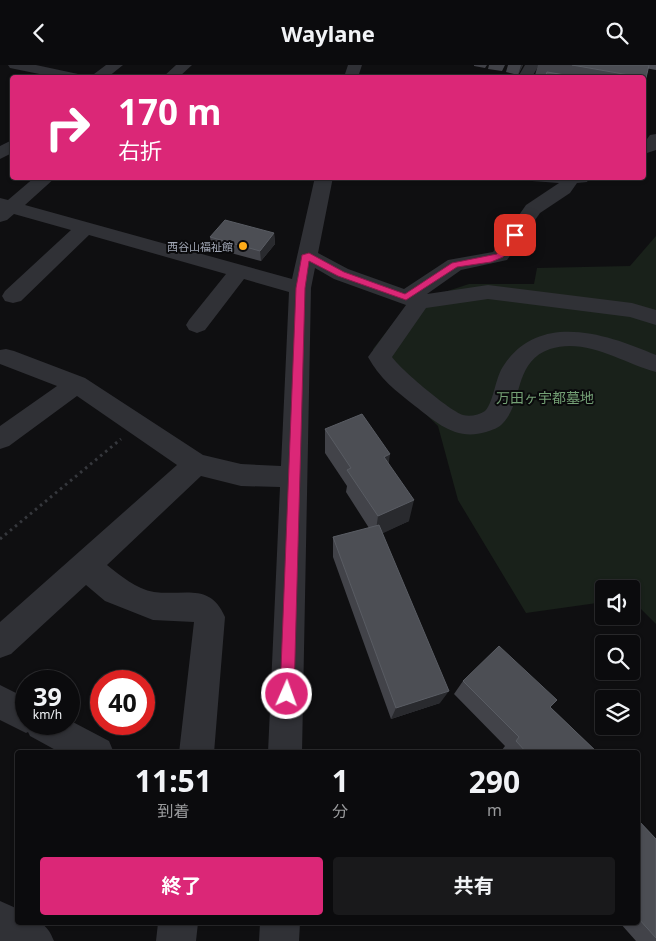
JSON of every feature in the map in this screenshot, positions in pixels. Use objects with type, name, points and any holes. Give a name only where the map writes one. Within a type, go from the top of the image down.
[{"type":"main road","points":[[650,65],[656,66]]},
{"type":"street","points":[[15,65],[62,75]]},
{"type":"street","points":[[102,75],[116,65]]},
{"type":"street","points":[[172,75],[185,65]]},
{"type":"street","points":[[180,75],[193,65]]},
{"type":"street","points":[[646,148],[653,145],[656,139]]},
{"type":"street","points":[[4,209],[44,180]]},
{"type":"street","points":[[285,750],[300,288],[323,180]]},
{"type":"street","points":[[575,180],[533,209],[500,255],[491,259],[455,265],[412,300],[380,357],[384,366],[395,378],[442,415],[459,424],[471,425],[485,422],[494,417],[512,370],[521,357],[546,342],[568,338],[587,339],[632,353],[656,364]]},
{"type":"street","points":[[4,209],[86,227],[300,288]]},
{"type":"street","points":[[13,296],[86,227]]},
{"type":"street","points":[[306,255],[341,274],[412,300],[488,291],[632,310],[656,318]]},
{"type":"street","points":[[197,325],[239,271]]},
{"type":"street","points":[[6,357],[77,384],[196,464],[241,475],[294,477]]},
{"type":"street","points":[[0,439],[77,384]]},
{"type":"street","points":[[0,643],[196,464]]},
{"type":"street","points":[[86,566],[116,591],[153,606],[202,608],[210,617],[196,750]]},
{"type":"street","points":[[0,702],[15,710]]},
{"type":"street","points":[[63,735],[91,750]]},
{"type":"street","points":[[0,921],[34,941]]},
{"type":"street","points":[[176,941],[178,925]]},
{"type":"street","points":[[279,941],[280,925]]},
{"type":"path","points":[[0,539],[139,424]]},
{"type":"green space","name":"万田ヶ宇都墓地","points":[[656,236],[656,624],[640,608],[640,580],[595,580],[595,603],[526,613],[458,500],[438,426],[403,392],[376,370],[373,349],[408,304],[469,284],[534,284],[537,268],[630,266]]},
{"type":"building","points":[[572,65],[649,65],[646,78],[646,75],[629,75]]},
{"type":"building","points":[[547,72],[565,75],[546,75]]},
{"type":"building","points":[[225,220],[274,233],[260,251],[210,237]]},
{"type":"building","points":[[362,414],[390,454],[384,457],[414,500],[378,516],[347,470],[351,468],[325,429]]},
{"type":"building","points":[[379,525],[449,691],[396,708],[333,537]]},
{"type":"building","points":[[499,646],[557,700],[550,707],[595,750],[524,750],[516,741],[519,737],[463,681]]},
{"type":"building","points":[[640,822],[656,839],[656,938],[640,920]]},
{"type":"place","name":"西谷山福祉館","points":[[243,246]]},
{"type":"route","points":[[287,694],[300,288],[306,255],[341,274],[381,290],[406,297],[455,265],[491,259],[500,255],[515,235]]}]
